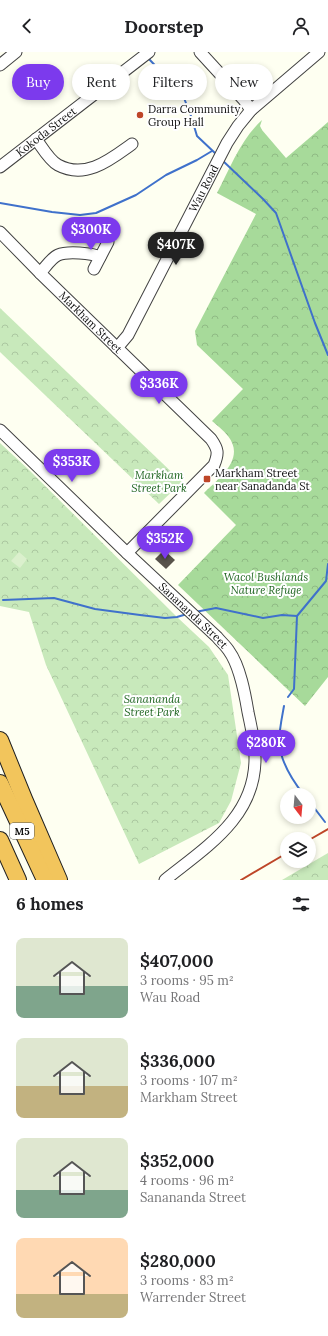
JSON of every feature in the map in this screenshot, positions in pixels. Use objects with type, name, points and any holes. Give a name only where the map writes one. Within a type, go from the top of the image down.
[{"type":"highway","points":[[0,740],[14,777],[59,880]]},
{"type":"highway","name":"M5","points":[[0,783],[45,880]]},
{"type":"highway","name":"M5","points":[[0,840],[18,880]]},
{"type":"street","points":[[0,64],[16,52]]},
{"type":"street","name":"Kokoda Street","points":[[0,167],[149,52]]},
{"type":"street","points":[[200,52],[244,100],[251,110]]},
{"type":"street","name":"Wau Road","points":[[117,348],[128,335],[213,169],[238,126],[251,110],[319,52]]},
{"type":"street","points":[[36,139],[58,165],[69,169],[80,170],[96,167],[109,161],[132,144]]},
{"type":"street","name":"Markham Street","points":[[0,232],[210,439],[217,448],[218,457],[214,464],[127,553]]},
{"type":"street","points":[[94,269],[108,242]]},
{"type":"street","points":[[40,273],[58,255],[93,254],[100,257]]},
{"type":"street","name":"Sanananda Street","points":[[0,430],[127,553],[197,618],[230,652],[239,671],[254,743],[254,776],[249,792],[242,807],[227,829],[165,880]]},
{"type":"green space","name":"Wacol Bushlands Nature Refuge","points":[[262,120],[260,126],[262,130],[286,158],[328,122],[328,677],[305,706],[178,585],[236,525],[204,493],[228,468],[234,452],[233,444],[228,436],[212,421],[243,389],[197,345],[195,331],[256,214],[217,193],[242,145]]},
{"type":"green space","name":"Markham Street Park","points":[[0,308],[182,482],[159,504],[0,352]]},
{"type":"green space","name":"Sanananda Street Park","points":[[0,443],[209,647],[228,675],[241,763],[231,801],[219,823],[139,864],[46,665],[29,612],[0,606]]},
{"type":"green space","points":[[19,552],[27,559],[20,568],[11,561]]},
{"type":"green space","points":[[328,853],[328,880],[282,880],[302,868],[316,868],[316,860]]},
{"type":"building","points":[[164,550],[175,560],[166,569],[155,559]]},
{"type":"waterway","points":[[147,57],[184,98],[197,136],[216,154]]},
{"type":"waterway","points":[[0,203],[80,215],[96,213],[136,195],[166,175],[212,151]]},
{"type":"waterway","points":[[222,160],[276,213],[315,323],[328,355]]},
{"type":"waterway","points":[[288,697],[294,689],[297,616],[326,581],[328,564]]},
{"type":"waterway","points":[[3,600],[54,598],[95,609],[140,615],[165,618],[187,614]]},
{"type":"waterway","points":[[195,612],[216,608],[263,618],[282,615],[297,616]]},
{"type":"waterway","points":[[284,706],[279,743],[280,750],[288,770],[299,788]]},
{"type":"waterway","points":[[316,810],[325,822]]},
{"type":"railway","points":[[316,836],[328,829]]},
{"type":"railway","points":[[241,880],[280,857]]},
{"type":"place","name":"Darra Community Group Hall","points":[[140,115]]},
{"type":"place","name":"Markham Street near Sanadanda St","points":[[207,479]]}]
